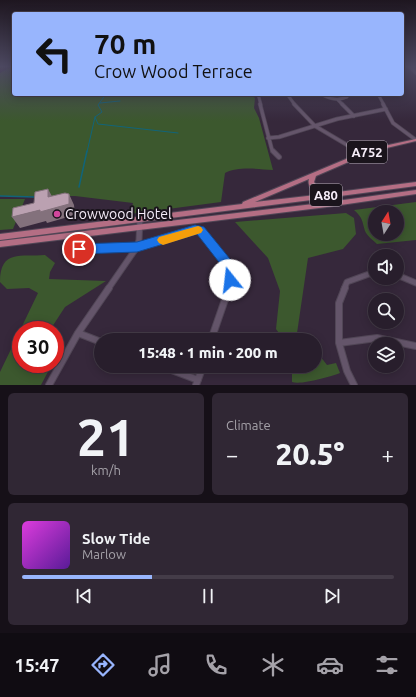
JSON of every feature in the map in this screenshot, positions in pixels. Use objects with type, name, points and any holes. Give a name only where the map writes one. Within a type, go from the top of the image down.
[{"type":"main road","name":"A752","points":[[236,208],[362,154],[386,146],[416,140]]},
{"type":"main road","points":[[313,176],[311,182],[327,205]]},
{"type":"main road","name":"A80","points":[[0,237],[416,184]]},
{"type":"main road","name":"A80","points":[[0,244],[327,205],[416,192]]},
{"type":"street","points":[[258,96],[272,150],[279,157]]},
{"type":"street","points":[[288,96],[298,109],[315,126],[362,154]]},
{"type":"street","points":[[324,96],[338,100],[347,96]]},
{"type":"street","points":[[379,96],[393,123],[416,140]]},
{"type":"street","points":[[338,100],[354,116]]},
{"type":"street","points":[[268,138],[279,137],[315,126],[386,109]]},
{"type":"street","points":[[49,385],[78,333],[137,247],[139,240],[140,219]]},
{"type":"street","points":[[66,250],[137,247],[195,230],[200,230],[226,262],[229,270],[230,280],[213,333]]},
{"type":"street","points":[[354,385],[347,371],[338,343],[339,303],[347,282],[368,274]]},
{"type":"street","points":[[404,278],[416,283]]},
{"type":"street","points":[[78,333],[94,339]]},
{"type":"street","points":[[338,343],[377,338],[416,346]]},
{"type":"street","points":[[176,373],[197,383],[201,373]]},
{"type":"green space","points":[[0,85],[12,85],[12,96],[252,96],[255,98],[254,108],[259,118],[273,170],[236,169],[225,173],[221,202],[130,214],[133,203],[75,196],[0,196]]},
{"type":"green space","points":[[0,199],[25,199],[13,229],[0,230]]},
{"type":"green space","points":[[416,202],[416,240],[377,244],[374,241],[404,241],[404,205],[393,205]]},
{"type":"green space","points":[[368,208],[368,235],[365,231],[361,218],[354,210]]},
{"type":"green space","points":[[346,213],[354,218],[356,234],[343,249],[308,258],[297,333],[279,333],[276,329],[280,291],[268,258],[235,222]]},
{"type":"green space","points":[[45,255],[55,263],[50,272],[49,279],[106,281],[65,307],[56,321],[25,321],[38,293],[29,288],[7,289],[0,282],[1,271],[4,264],[8,259],[20,256]]},
{"type":"green space","points":[[12,347],[12,373],[47,373],[41,385],[0,385],[0,372]]},
{"type":"green space","points":[[322,359],[327,365],[336,363],[340,373],[309,382],[292,382],[292,373],[322,373]]},
{"type":"building","points":[[48,189],[48,197],[65,193],[69,194],[69,204],[40,212],[40,210],[12,217],[13,208],[34,203],[35,192]]},
{"type":"waterway","points":[[95,117],[102,112],[98,105],[105,96]]},
{"type":"waterway","points":[[100,103],[120,101]]},
{"type":"waterway","points":[[87,152],[95,117]]},
{"type":"waterway","points":[[95,117],[98,124],[178,133]]},
{"type":"waterway","points":[[79,187],[87,151]]},
{"type":"waterway","points":[[0,196],[35,197]]},
{"type":"slow traffic","points":[[163,240],[198,230]]},
{"type":"place","name":"Crowwood Hotel","points":[[57,214]]},
{"type":"route","points":[[79,249],[137,247],[195,230],[200,230],[226,262],[230,280]]}]
